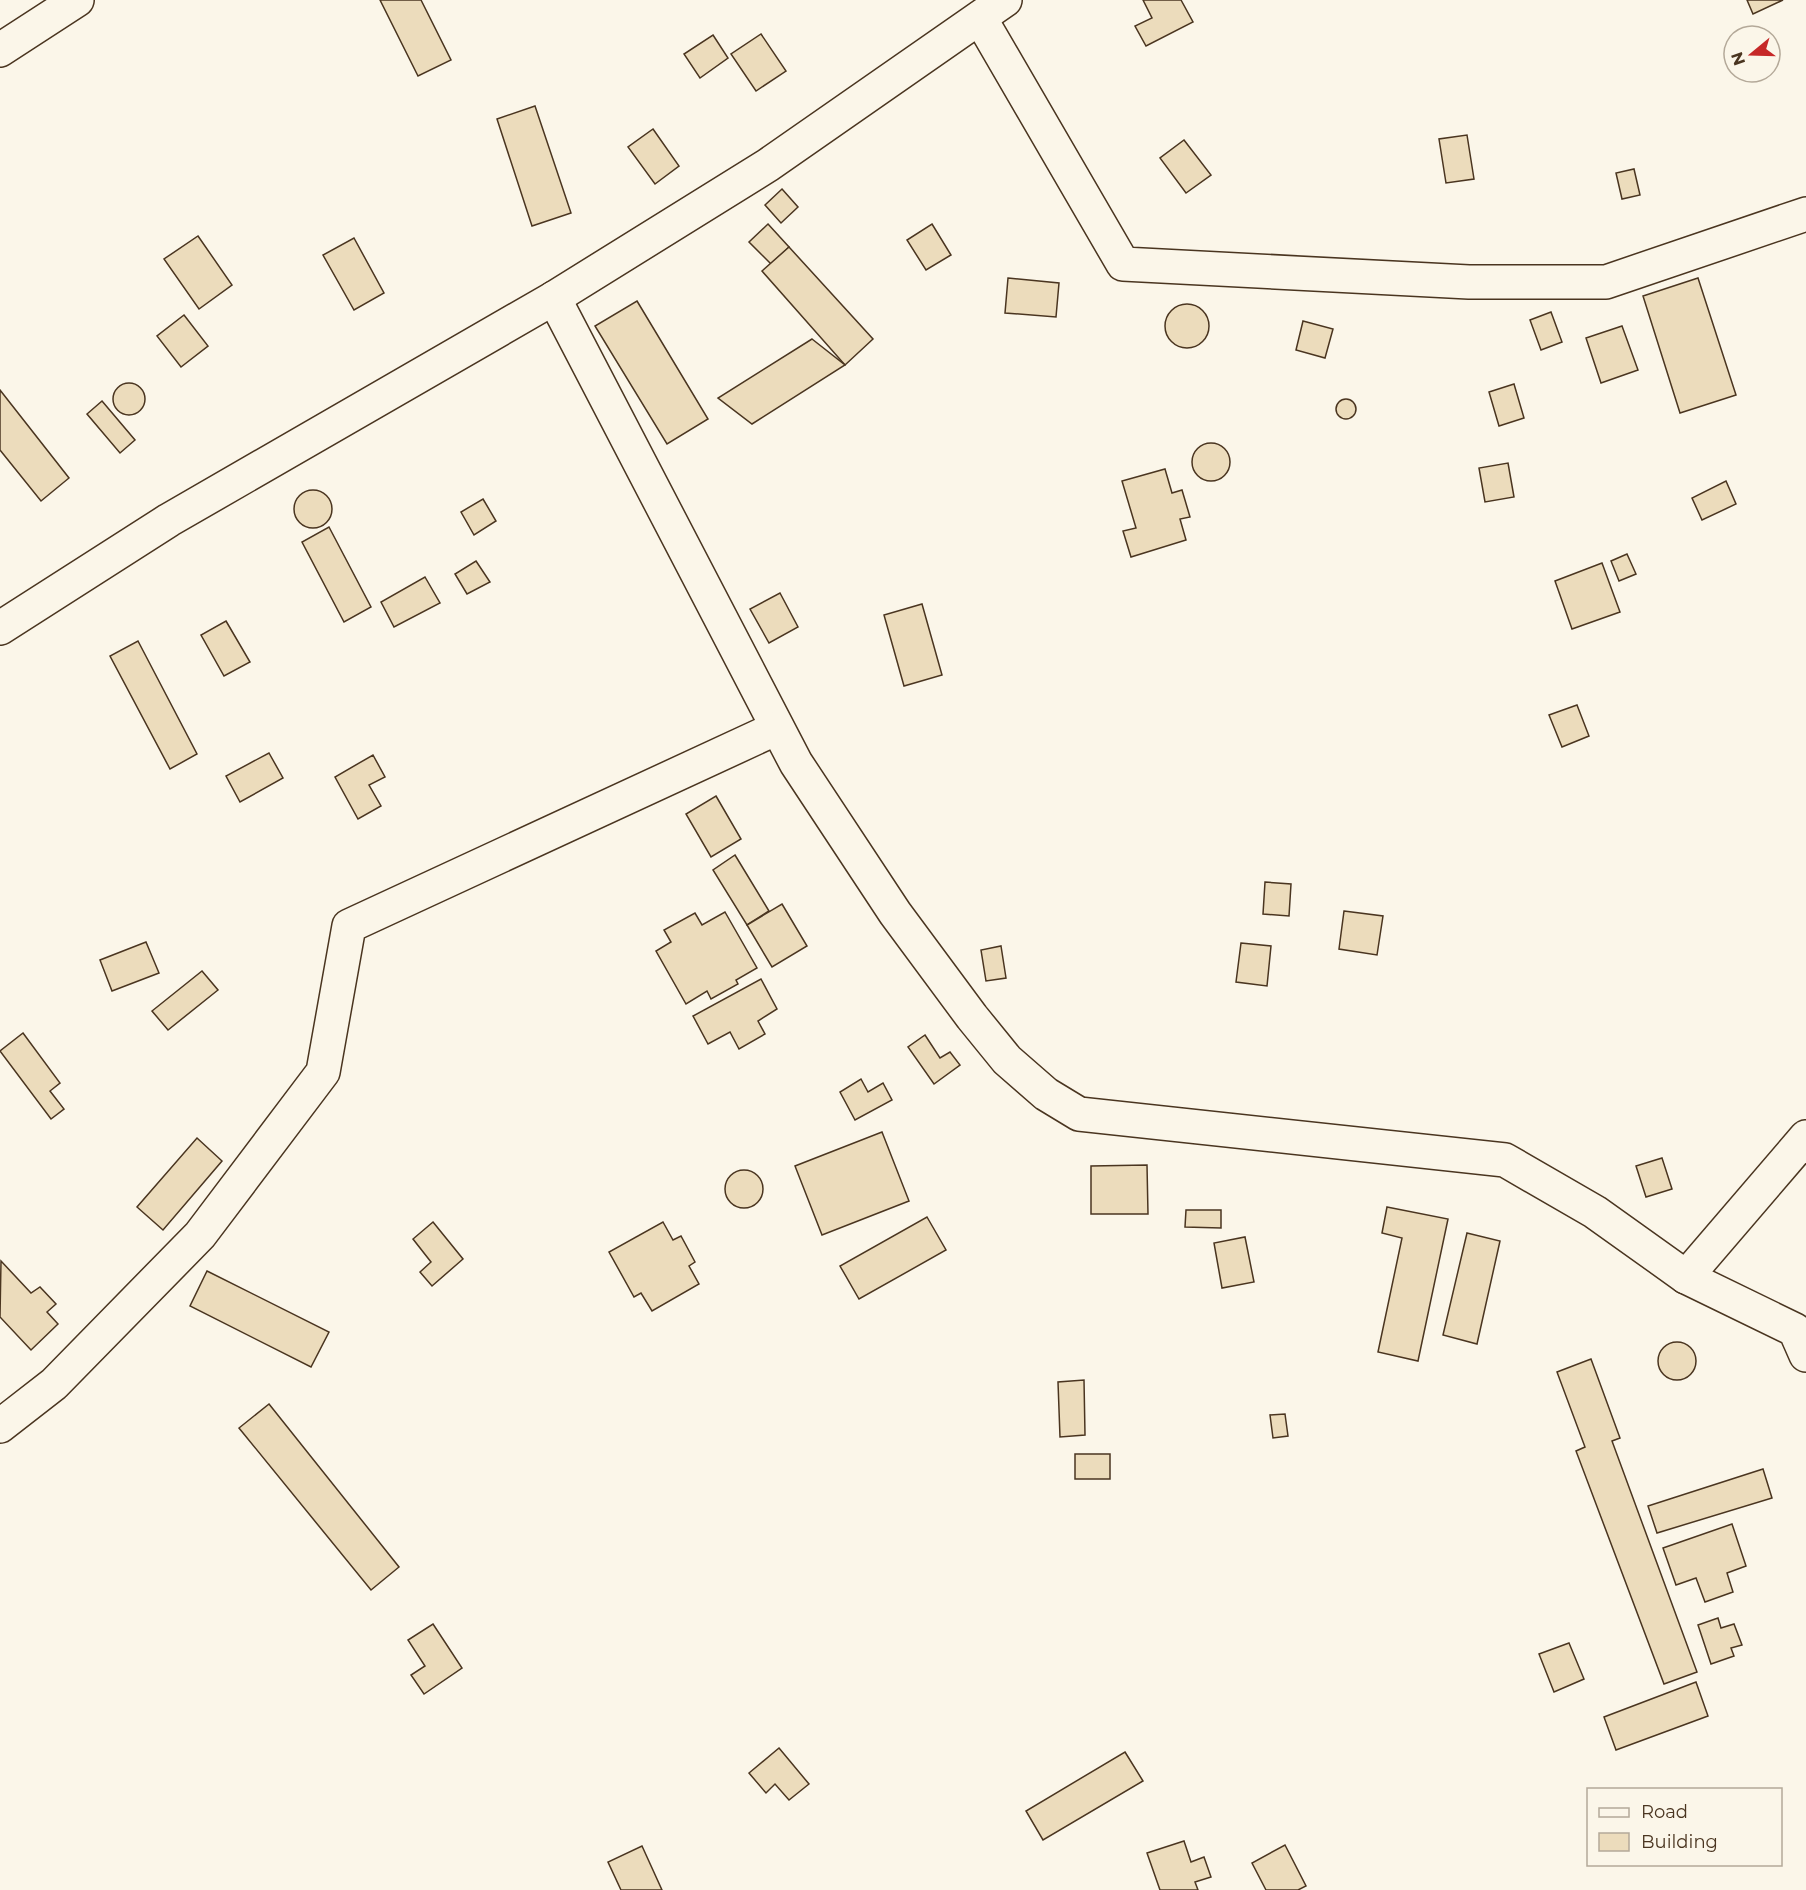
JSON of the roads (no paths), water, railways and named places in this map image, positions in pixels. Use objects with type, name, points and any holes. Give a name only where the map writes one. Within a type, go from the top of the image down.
[{"type":"street","points":[[0,50],[77,0]]},
{"type":"street","points":[[0,628],[169,520],[554,298],[768,165],[992,9],[1123,264],[1469,282],[1606,282],[1806,214]]},
{"type":"street","points":[[554,298],[796,763],[902,923],[1007,1060],[1046,1094],[1079,1114],[1505,1160],[1595,1212],[1686,1277],[1795,1330],[1806,1355]]},
{"type":"street","points":[[0,1426],[54,1384],[200,1235],[323,1072],[349,926],[777,728]]},
{"type":"street","points":[[1686,1277],[1806,1137]]}]
